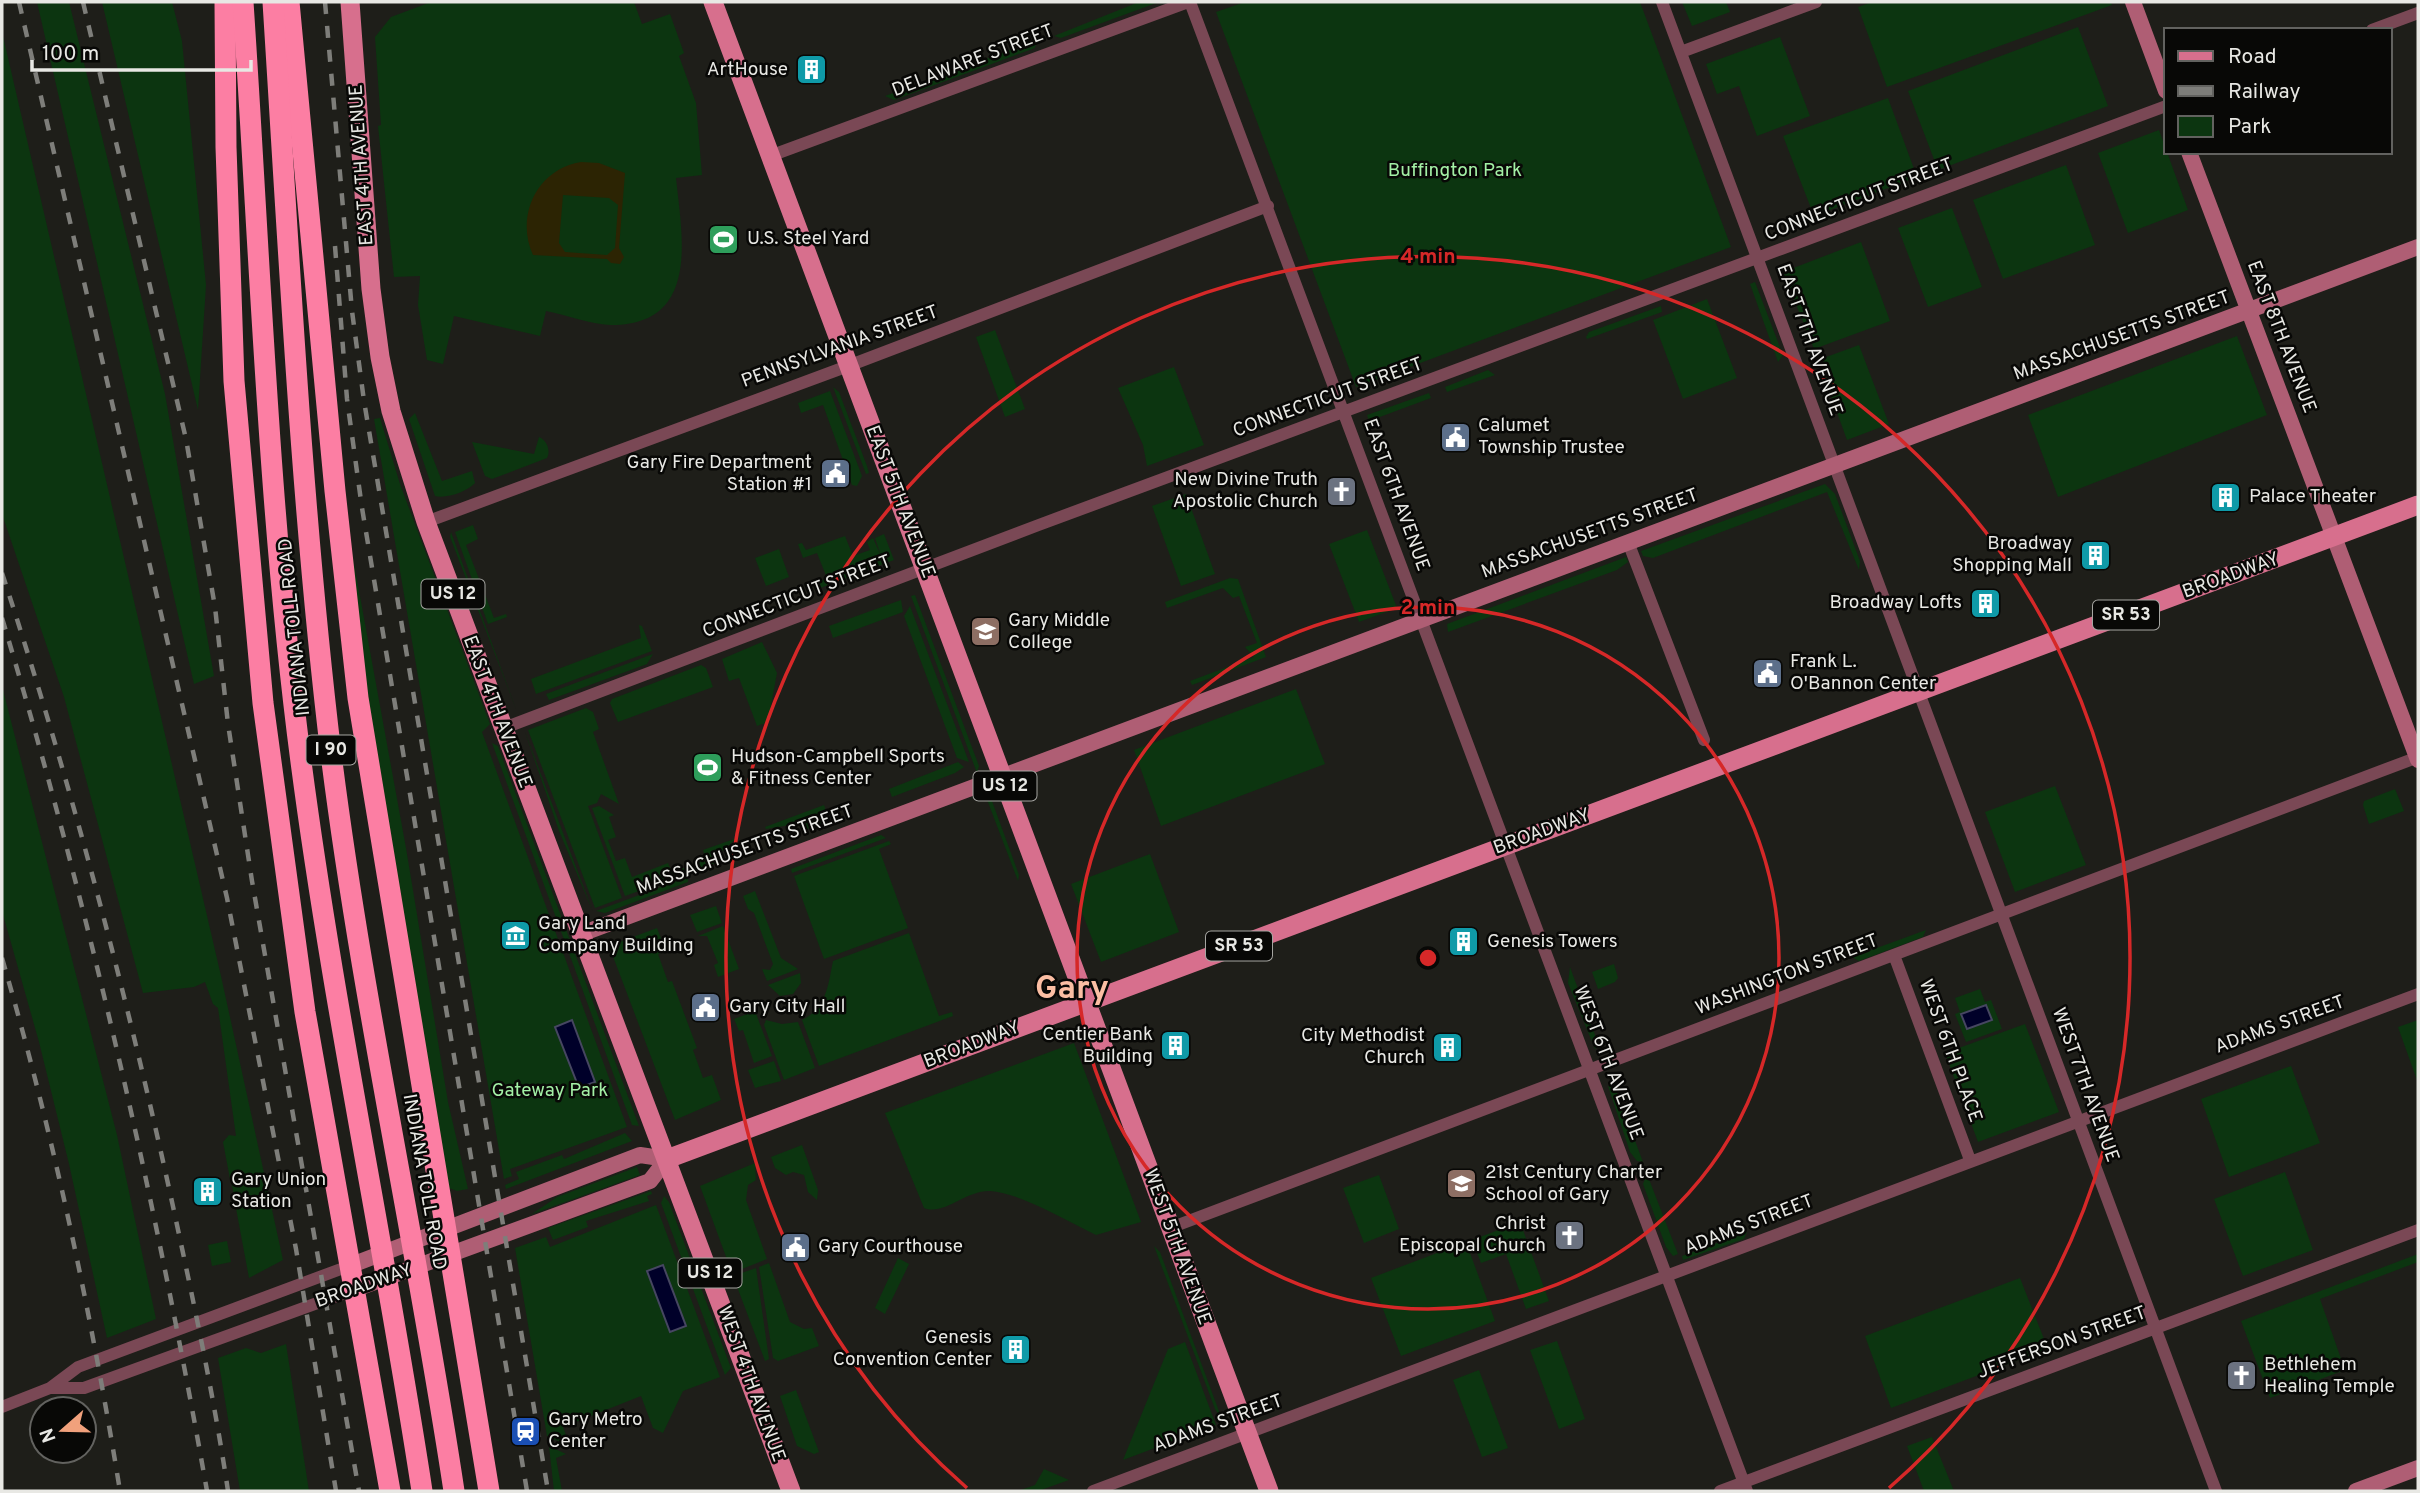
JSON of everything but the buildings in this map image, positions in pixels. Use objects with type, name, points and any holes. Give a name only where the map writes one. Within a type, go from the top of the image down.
[{"type":"highway","points":[[225,2],[233,381],[262,703],[305,1012],[390,1491]]},
{"type":"highway","name":"INDIANA TOLL ROAD","points":[[243,2],[273,483],[301,760],[320,897],[422,1491]]},
{"type":"highway","name":"INDIANA TOLL ROAD","points":[[273,2],[303,479],[332,757],[352,895],[454,1491]]},
{"type":"highway","points":[[289,2],[358,698],[489,1491]]},
{"type":"main road","name":"EAST 4TH AVENUE","points":[[350,2],[371,289],[380,358],[391,411],[426,522],[667,1159]]},
{"type":"main road","name":"EAST 5TH AVENUE","points":[[713,2],[1086,1003]]},
{"type":"main road","name":"BROADWAY","points":[[667,1159],[2418,505]]},
{"type":"main road","name":"WEST 5TH AVENUE","points":[[1086,1003],[1269,1491]]},
{"type":"main road","name":"WEST 4TH AVENUE","points":[[667,1159],[791,1491]]},
{"type":"street","name":"DELAWARE STREET","points":[[770,156],[1189,2]]},
{"type":"street","name":"EAST 6TH AVENUE","points":[[1189,2],[1268,206],[1505,845]]},
{"type":"street","name":"EAST 7TH AVENUE","points":[[1662,2],[1918,692]]},
{"type":"street","points":[[1681,52],[1816,2]]},
{"type":"street","points":[[2133,2],[2164,86]]},
{"type":"street","points":[[2377,28],[2418,13]]},
{"type":"street","name":"CONNECTICUT STREET","points":[[504,728],[2164,107]]},
{"type":"street","name":"EAST 8TH AVENUE","points":[[2190,154],[2418,758]]},
{"type":"street","name":"PENNSYLVANIA STREET","points":[[426,522],[848,366],[1268,206]]},
{"type":"street","name":"MASSACHUSETTS STREET","points":[[580,934],[2418,247]]},
{"type":"street","points":[[1628,542],[1704,740]]},
{"type":"street","name":"WEST 7TH AVENUE","points":[[1918,692],[2216,1491]]},
{"type":"street","name":"WASHINGTON STREET","points":[[1170,1228],[2418,758]]},
{"type":"street","name":"WEST 6TH AVENUE","points":[[1505,845],[1745,1487]]},
{"type":"street","name":"WEST 6TH PLACE","points":[[1894,956],[1970,1160]]},
{"type":"street","name":"ADAMS STREET","points":[[1093,1491],[2418,994]]},
{"type":"street","name":"BROADWAY","points":[[2,1407],[50,1388],[78,1367],[447,1230],[640,1154],[667,1159],[650,1181],[451,1256],[84,1388],[50,1388]]},
{"type":"street","name":"JEFFERSON STREET","points":[[1720,1491],[1745,1487],[2155,1328],[2418,1230]]},
{"type":"street","points":[[2356,1491],[2418,1468]]},
{"type":"green space","points":[[37,2],[69,2],[165,394],[214,676],[194,684]]},
{"type":"green space","points":[[102,2],[172,2],[182,41],[206,285],[198,410]]},
{"type":"green space","points":[[431,2],[634,2],[642,24],[670,14],[684,53],[679,56],[696,103],[702,175],[676,178],[682,250],[679,274],[672,294],[660,311],[639,321],[610,325],[546,311],[540,336],[454,316],[443,364],[427,360],[418,305],[420,276],[394,277],[378,126],[381,125],[375,37],[391,17]]},
{"type":"green space","points":[[1139,2],[1159,2],[1061,38],[1054,36]]},
{"type":"green space","name":"Buffington Park","points":[[1245,2],[1640,2],[1731,247],[1356,387],[1216,12]]},
{"type":"green space","points":[[1682,2],[1726,2],[1730,12],[1692,26]]},
{"type":"green space","points":[[1872,2],[2111,2],[2112,5],[1887,87],[1858,7]]},
{"type":"green space","points":[[2078,27],[2108,106],[1938,170],[1908,91]]},
{"type":"green space","points":[[2,32],[221,976],[283,1260],[249,1278],[235,1203],[248,1200],[247,1193],[234,1195],[231,1181],[244,1178],[230,1179],[223,1142],[229,1135],[236,1136],[218,1008],[213,1004],[205,982],[194,987],[143,993],[64,697],[2,514]]},
{"type":"green space","points":[[1780,37],[1810,116],[1757,136],[1739,86],[1717,94],[1706,64]]},
{"type":"green space","points":[[1037,40],[1035,48],[894,100],[885,96]]},
{"type":"green space","points":[[1888,98],[1917,177],[1814,216],[1783,136]]},
{"type":"green space","points":[[2159,130],[2164,154],[2168,154],[2188,210],[2128,233],[2098,153]]},
{"type":"green space","points":[[2066,165],[2095,245],[2003,279],[1973,200]]},
{"type":"green space","points":[[1952,208],[1982,287],[1928,307],[1898,228]]},
{"type":"green space","points":[[1861,242],[1890,321],[1814,349],[1783,272]]},
{"type":"green space","points":[[1755,282],[1783,355],[1778,362],[1750,284]]},
{"type":"green space","points":[[1707,299],[1737,378],[1683,399],[1653,320]]},
{"type":"green space","points":[[1661,306],[1662,312],[1587,339],[1586,337],[1589,332]]},
{"type":"green space","points":[[995,330],[1025,409],[1005,417],[976,337]]},
{"type":"green space","points":[[2237,336],[2267,415],[2058,497],[2028,415]]},
{"type":"green space","points":[[1859,345],[1889,424],[1847,440],[1818,360]]},
{"type":"green space","points":[[1174,367],[1204,445],[1147,466],[1143,445],[1118,388]]},
{"type":"green space","points":[[1488,370],[1495,375],[1447,392],[1445,387]]},
{"type":"green space","points":[[833,387],[839,392],[869,473],[866,474]]},
{"type":"green space","points":[[830,391],[862,476],[857,486],[852,485],[823,405],[801,413],[798,403]]},
{"type":"green space","points":[[1429,393],[1431,398],[1369,421],[1367,415]]},
{"type":"green space","points":[[415,413],[442,481],[472,471],[475,483],[472,486],[451,495],[435,496],[409,419]]},
{"type":"green space","name":"Gateway Park","points":[[380,418],[400,484],[490,724],[482,732],[627,1127],[510,1169],[512,1176],[504,1179],[374,419]]},
{"type":"green space","points":[[539,437],[548,446],[547,458],[492,479],[485,476],[472,442],[534,454]]},
{"type":"green space","points":[[1825,484],[1835,494],[1860,561],[1859,570],[1827,492],[1653,558],[1643,556],[1641,551]]},
{"type":"green space","points":[[1186,494],[1215,574],[1181,586],[1152,506]]},
{"type":"green space","points":[[473,525],[478,539],[466,545],[494,618],[506,614],[507,617],[488,624],[455,532]]},
{"type":"green space","points":[[1367,530],[1397,608],[1359,622],[1329,544]]},
{"type":"green space","points":[[451,532],[516,709],[450,537]]},
{"type":"green space","points":[[884,534],[894,560],[815,590],[813,584],[827,578],[817,553],[803,558],[798,544],[802,543],[806,550],[845,536],[853,556],[870,550],[867,542],[873,538],[881,556],[875,538]]},
{"type":"green space","points":[[351,547],[406,848],[448,1102],[468,1189],[457,1191],[449,1188],[367,697]]},
{"type":"green space","points":[[779,549],[789,577],[766,586],[755,558]]},
{"type":"green space","points":[[1626,557],[1628,562],[1617,570],[1448,632],[1447,624]]},
{"type":"green space","points":[[1230,578],[1238,579],[1266,657],[1192,685],[1190,681],[1254,657],[1245,647],[1257,643],[1239,596],[1233,598],[1223,588],[1167,608],[1165,602]]},
{"type":"green space","points":[[915,595],[979,766],[977,773],[911,596]]},
{"type":"green space","points":[[901,600],[903,612],[833,638],[829,626]]},
{"type":"green space","points":[[910,606],[969,762],[957,758],[904,616]]},
{"type":"green space","points":[[639,625],[642,626],[652,651],[536,694],[531,679],[641,638]]},
{"type":"green space","points":[[762,642],[777,673],[768,722],[757,726],[739,678],[729,681],[722,659]]},
{"type":"green space","points":[[653,654],[647,664],[549,700],[546,694]]},
{"type":"green space","points":[[701,665],[706,668],[713,687],[618,722],[610,703],[612,699]]},
{"type":"green space","points":[[2,686],[117,1135],[156,1319],[107,1338],[39,1042],[2,911]]},
{"type":"green space","points":[[1296,689],[1325,764],[1161,826],[1134,750]]},
{"type":"green space","points":[[586,708],[593,712],[599,729],[593,732],[619,804],[601,794],[597,803],[588,806],[622,898],[595,908],[528,730]]},
{"type":"green space","points":[[525,732],[593,912],[559,831]]},
{"type":"green space","points":[[492,743],[498,746],[639,1126],[632,1125]]},
{"type":"green space","points":[[958,762],[964,767],[955,773],[892,797],[889,789]]},
{"type":"green space","points":[[2055,786],[2086,865],[2015,892],[1985,812]]},
{"type":"green space","points":[[2395,789],[2404,811],[2369,824],[2364,801]]},
{"type":"green space","points":[[986,797],[992,801],[1019,875],[1018,881]]},
{"type":"green space","points":[[824,805],[829,820],[805,830],[802,823],[765,827]]},
{"type":"green space","points":[[599,806],[614,815],[609,817],[616,837],[608,840],[616,861],[625,858],[632,877],[668,863],[672,872],[684,868],[687,874],[625,896],[592,808]]},
{"type":"green space","points":[[881,835],[886,838],[792,873],[791,869]]},
{"type":"green space","points":[[737,838],[721,852],[724,860],[697,870],[695,864],[706,860],[703,850]]},
{"type":"green space","points":[[889,841],[891,844],[879,849],[908,928],[824,959],[794,876]]},
{"type":"green space","points":[[1150,854],[1179,932],[1101,962],[1071,884]]},
{"type":"green space","points":[[688,877],[688,882],[605,913],[596,911]]},
{"type":"green space","points":[[755,891],[781,958],[798,969],[767,981],[762,969],[770,970],[773,964],[754,913],[748,909],[743,896]]},
{"type":"green space","points":[[716,906],[722,923],[697,932],[690,915]]},
{"type":"green space","points":[[723,926],[739,969],[718,977],[714,965],[718,963],[707,936],[698,936]]},
{"type":"green space","points":[[657,928],[666,951],[658,954],[668,982],[672,981],[697,1048],[693,1050],[703,1078],[712,1075],[721,1100],[675,1120],[609,946]]},
{"type":"green space","points":[[1926,930],[1923,937],[1859,961],[1852,957]]},
{"type":"green space","points":[[909,933],[939,1016],[952,1012],[953,1016],[819,1066],[802,1020],[817,1009],[825,995],[833,961]]},
{"type":"green space","points":[[1614,964],[1618,978],[1598,989],[1592,972]]},
{"type":"green space","points":[[1570,967],[1599,1046],[1595,1049],[1568,983]]},
{"type":"green space","points":[[800,973],[801,983],[793,994],[780,996],[768,985]]},
{"type":"green space","points":[[1980,989],[1985,1002],[1991,1000],[2002,1029],[1966,1042],[1955,1014],[1960,1012],[1955,998]]},
{"type":"green space","points":[[755,1011],[772,1056],[754,1063],[743,1030],[739,1031],[734,1019]]},
{"type":"green space","points":[[766,1020],[782,1024],[798,1022],[815,1068],[784,1080],[764,1025]]},
{"type":"green space","points":[[2418,1020],[2418,1083],[2398,1027]]},
{"type":"green space","points":[[2025,1024],[2059,1112],[1978,1142],[1945,1053]]},
{"type":"green space","points":[[1074,1043],[1141,1222],[1096,1235],[1030,1202],[990,1191],[972,1194],[939,1209],[924,1208],[885,1113]]},
{"type":"green space","points":[[774,1061],[781,1081],[755,1088],[748,1070]]},
{"type":"green space","points":[[2291,1066],[2320,1143],[2229,1177],[2201,1099]]},
{"type":"green space","points":[[1608,1086],[1615,1087],[1643,1162],[1637,1161],[1630,1152]]},
{"type":"green space","points":[[625,1133],[632,1141],[506,1189],[505,1185],[519,1179],[516,1172],[562,1155],[564,1159]]},
{"type":"green space","points":[[802,1145],[818,1190],[817,1200],[808,1192],[804,1175],[793,1172],[786,1175],[775,1168],[771,1157]]},
{"type":"green space","points":[[755,1163],[756,1180],[748,1185],[746,1200],[767,1259],[732,1273],[700,1186]]},
{"type":"green space","points":[[637,1167],[640,1175],[532,1214],[557,1197]]},
{"type":"green space","points":[[2285,1172],[2313,1250],[2243,1276],[2214,1199]]},
{"type":"green space","points":[[1647,1174],[1678,1254],[1673,1256],[1666,1247],[1643,1184]]},
{"type":"green space","points":[[1379,1175],[1399,1229],[1364,1243],[1343,1188]]},
{"type":"green space","points":[[651,1191],[652,1194],[647,1196],[649,1201],[586,1221],[588,1227],[553,1240],[548,1228]]},
{"type":"green space","points":[[664,1196],[669,1202],[731,1368],[725,1375],[661,1203]]},
{"type":"green space","points":[[656,1205],[720,1377],[683,1391],[663,1433],[653,1428],[641,1396],[563,1427],[570,1446],[547,1436],[515,1248],[546,1237],[550,1247]]},
{"type":"green space","points":[[1520,1222],[1549,1301],[1526,1309],[1506,1254],[1481,1263],[1472,1240]]},
{"type":"green space","points":[[1747,1232],[1744,1239],[1683,1260],[1682,1256]]},
{"type":"green space","points":[[227,1241],[231,1262],[212,1266],[208,1245]]},
{"type":"green space","points":[[1466,1242],[1495,1321],[1401,1356],[1371,1278]]},
{"type":"green space","points":[[1154,1246],[1160,1252],[1223,1422],[1215,1409]]},
{"type":"green space","points":[[2418,1254],[2418,1262],[2320,1299],[2345,1370],[2270,1398],[2241,1321]]},
{"type":"green space","points":[[898,1258],[909,1264],[885,1314],[875,1308]]},
{"type":"green space","points":[[769,1263],[790,1322],[804,1329],[812,1328],[819,1346],[778,1361],[773,1358],[759,1267]]},
{"type":"green space","points":[[756,1268],[769,1359],[765,1361],[733,1276]]},
{"type":"green space","points":[[2020,1278],[2048,1349],[1891,1408],[1865,1336]]},
{"type":"green space","points":[[1557,1341],[1585,1419],[1559,1429],[1530,1350]]},
{"type":"green space","points":[[1185,1342],[1216,1425],[1123,1460],[1168,1349]]},
{"type":"green space","points":[[286,1344],[309,1491],[240,1491],[218,1358],[246,1348],[261,1353]]},
{"type":"green space","points":[[1479,1370],[1508,1448],[1482,1457],[1453,1380]]},
{"type":"green space","points":[[796,1390],[819,1452],[814,1454],[797,1446],[780,1396]]},
{"type":"green space","points":[[1932,1437],[1954,1491],[1924,1491],[1907,1446]]},
{"type":"green space","points":[[549,1446],[566,1454],[556,1458],[562,1491],[554,1491]]},
{"type":"green space","points":[[1044,1469],[1069,1480],[1038,1491],[1018,1491],[1035,1485]]},
{"type":"sand","points":[[581,162],[599,163],[625,173],[619,248],[624,257],[620,264],[611,263],[607,259],[533,255],[527,225],[534,196],[552,174]],"holes":[[[563,195],[609,198],[618,205],[615,248],[607,255],[565,252],[559,243]]]},
{"type":"water","points":[[1986,1005],[1992,1020],[1967,1029],[1961,1014]]},
{"type":"water","points":[[572,1020],[595,1082],[579,1088],[555,1027]]},
{"type":"water","points":[[663,1265],[686,1326],[670,1332],[647,1271]]},
{"type":"railway","points":[[19,2],[227,898],[296,1249],[336,1491]]},
{"type":"railway","points":[[83,2],[186,439],[215,607],[228,724],[252,881],[359,1491]]},
{"type":"railway","points":[[325,2],[352,311],[364,401],[548,1491]]},
{"type":"railway","points":[[335,246],[347,399],[362,508],[527,1491]]},
{"type":"railway","points":[[2,573],[74,810],[137,1050],[196,1316],[228,1491]]},
{"type":"railway","points":[[2,618],[63,834],[117,1052],[165,1271],[207,1491]]},
{"type":"railway","points":[[2,958],[38,1090],[69,1223],[120,1491]]},
{"type":"place","name":"ArtHouse","points":[[811,70]]},
{"type":"place","name":"U.S. Steel Yard","points":[[724,239]]},
{"type":"place","name":"Calumet Township Trustee","points":[[1455,437]]},
{"type":"place","name":"Gary Fire Department Station #1","points":[[835,474]]},
{"type":"place","name":"New Divine Truth Apostolic Church","points":[[1341,491]]},
{"type":"place","name":"Palace Theater","points":[[2226,497]]},
{"type":"place","name":"Broadway Shopping Mall","points":[[2095,555]]},
{"type":"place","name":"Broadway Lofts","points":[[1985,603]]},
{"type":"place","name":"Gary Middle College","points":[[985,632]]},
{"type":"place","name":"Frank L. O'Bannon Center","points":[[1767,673]]},
{"type":"place","name":"Hudson-Campbell Sports & Fitness Center","points":[[708,768]]},
{"type":"place","name":"Gary Land Company Building","points":[[515,935]]},
{"type":"place","name":"Genesis Towers","points":[[1464,942]]},
{"type":"place","name":"Gary City Hall","points":[[706,1007]]},
{"type":"place","name":"Centier Bank Building","points":[[1176,1046]]},
{"type":"place","name":"City Methodist Church","points":[[1448,1047]]},
{"type":"place","name":"21st Century Charter School of Gary","points":[[1462,1184]]},
{"type":"place","name":"Gary Union Station","points":[[208,1191]]},
{"type":"place","name":"Christ Episcopal Church","points":[[1569,1235]]},
{"type":"place","name":"Gary Courthouse","points":[[795,1247]]},
{"type":"place","name":"Genesis Convention Center","points":[[1015,1349]]},
{"type":"place","name":"Bethlehem Healing Temple","points":[[2241,1376]]},
{"type":"place","name":"Gary Metro Center","points":[[525,1431]]},
{"type":"district","name":"Gary","points":[[1072,990]]}]
